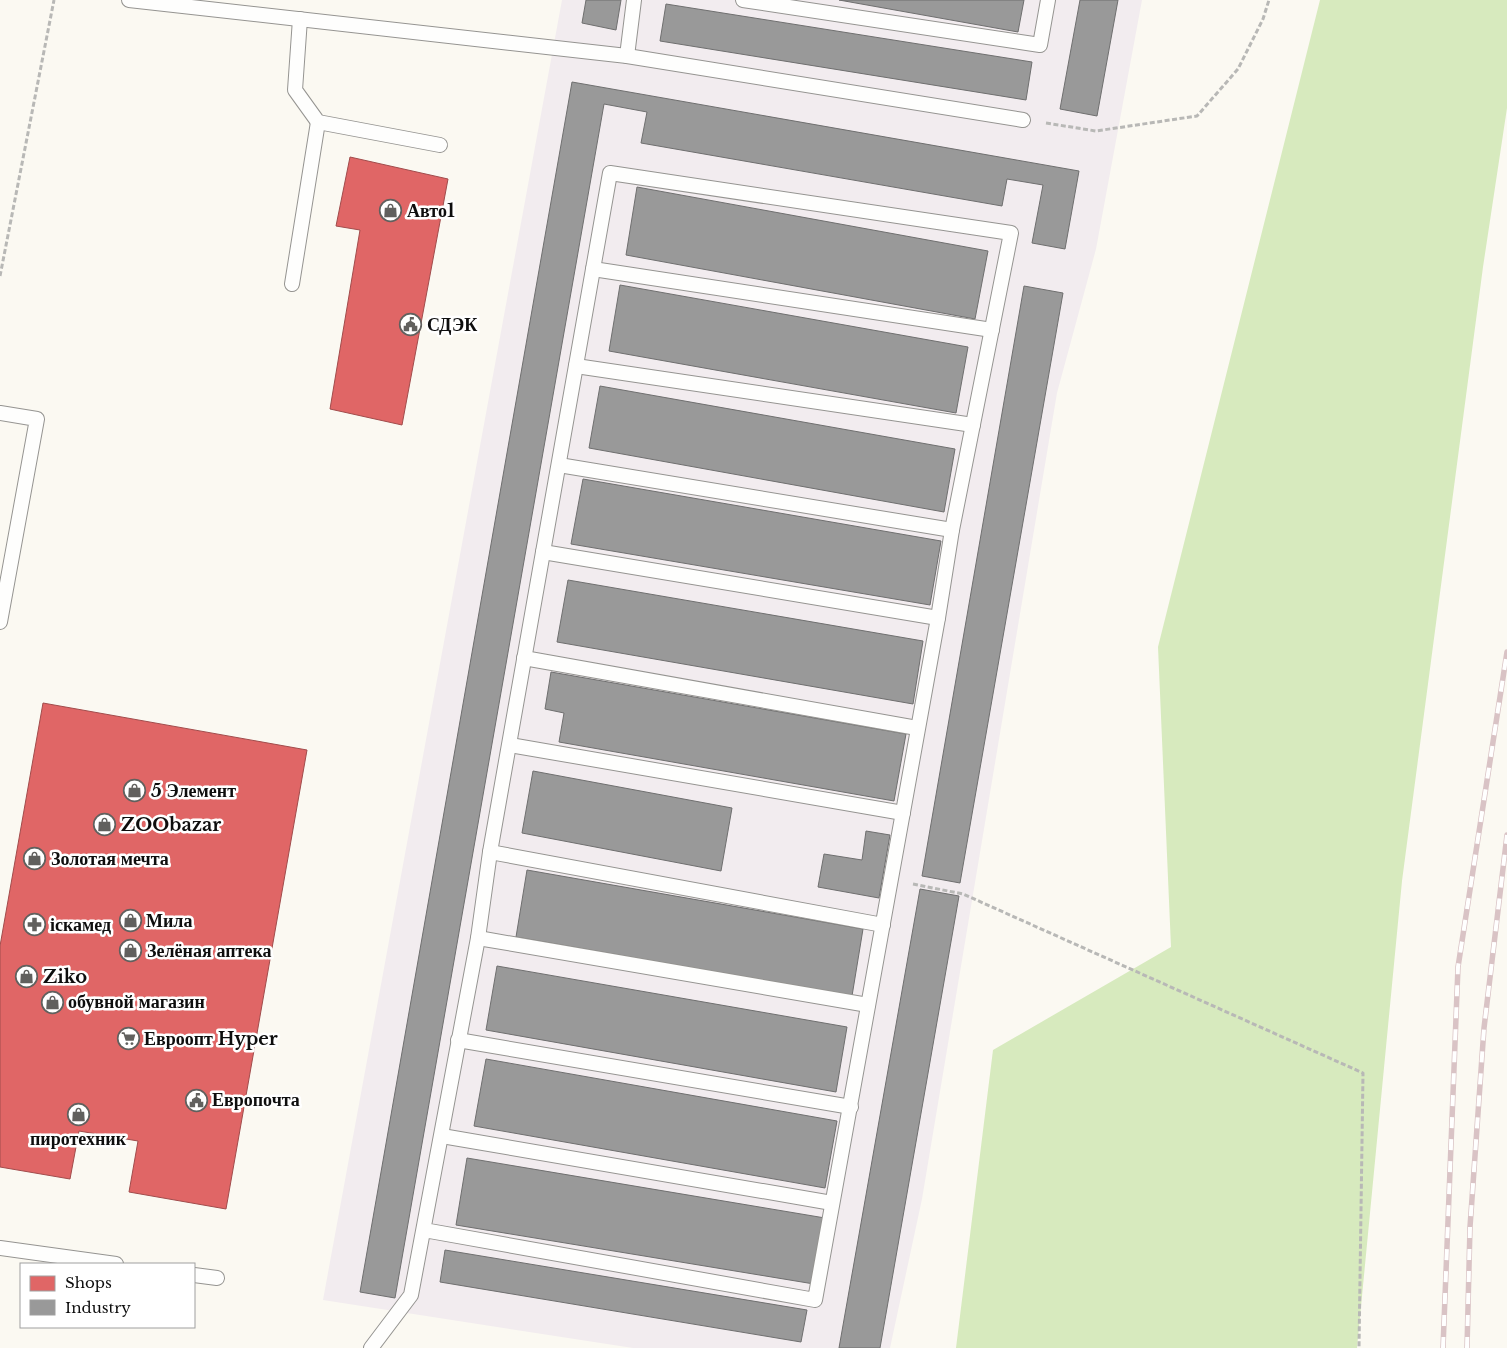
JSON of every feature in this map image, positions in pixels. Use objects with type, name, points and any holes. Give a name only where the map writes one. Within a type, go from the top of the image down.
[{"type":"lane","points":[[129,0],[627,56],[1023,120]]},
{"type":"lane","points":[[627,56],[634,0]]},
{"type":"lane","points":[[743,0],[1040,45],[1048,0]]},
{"type":"lane","points":[[300,19],[295,90],[318,122],[440,145]]},
{"type":"lane","points":[[292,284],[318,122]]},
{"type":"lane","points":[[371,1348],[411,1295],[478,938],[490,852],[610,173],[1011,233],[952,530],[851,1107],[815,1300],[424,1230]]},
{"type":"lane","points":[[593,269],[992,330]]},
{"type":"lane","points":[[576,366],[973,425]]},
{"type":"lane","points":[[0,412],[37,419],[0,622]]},
{"type":"lane","points":[[559,465],[952,530]]},
{"type":"lane","points":[[543,552],[938,618]]},
{"type":"lane","points":[[524,658],[917,728]]},
{"type":"lane","points":[[510,745],[903,812]]},
{"type":"lane","points":[[490,852],[882,925]]},
{"type":"lane","points":[[478,938],[868,1005]]},
{"type":"lane","points":[[458,1040],[851,1107]]},
{"type":"lane","points":[[442,1136],[832,1203]]},
{"type":"lane","points":[[0,1248],[109,1263]]},
{"type":"lane","points":[[195,1275],[217,1278]]},
{"type":"path","points":[[0,276],[54,0]]},
{"type":"path","points":[[1023,120],[1096,131],[1197,116],[1238,69],[1263,19],[1269,0]]},
{"type":"path","points":[[890,878],[963,894],[1363,1073],[1358,1348]]},
{"type":"shaded area","points":[[562,0],[1142,0],[1096,249],[1057,393],[922,1199],[890,1348],[633,1348],[323,1300]]},
{"type":"green space","points":[[1320,0],[1507,0],[1507,108],[1483,267],[1402,881],[1357,1348],[956,1348],[993,1050],[1171,947],[1158,647]]},
{"type":"building: Shops","points":[[350,157],[448,179],[402,425],[330,409],[360,230],[336,226]]},
{"type":"building: Shops","name":"Евроопт Hyper","points":[[43,703],[307,750],[226,1209],[129,1192],[138,1141],[79,1131],[70,1179],[0,1167],[0,946]]},
{"type":"building: Industry","points":[[586,0],[621,0],[616,30],[582,23]]},
{"type":"building: Industry","points":[[839,0],[1024,0],[1018,32]]},
{"type":"building: Industry","points":[[1080,0],[1118,0],[1097,116],[1060,109]]},
{"type":"building: Industry","points":[[666,4],[1032,62],[1026,100],[660,41]]},
{"type":"building: Industry","points":[[572,82],[1079,171],[1065,249],[1032,243],[1043,185],[1007,179],[1002,206],[641,143],[647,112],[604,104],[395,1298],[360,1292]]},
{"type":"building: Industry","points":[[637,187],[988,251],[975,319],[626,255]]},
{"type":"building: Industry","points":[[620,285],[968,347],[956,413],[609,351]]},
{"type":"building: Industry","points":[[1024,286],[1063,293],[960,883],[922,876]]},
{"type":"building: Industry","points":[[600,386],[955,449],[944,512],[589,448]]},
{"type":"building: Industry","points":[[583,479],[941,541],[930,605],[571,544]]},
{"type":"building: Industry","points":[[568,580],[923,641],[913,704],[557,642]]},
{"type":"building: Industry","points":[[551,672],[906,734],[894,801],[559,742],[564,713],[545,709]]},
{"type":"building: Industry","points":[[533,771],[732,808],[721,871],[522,833]]},
{"type":"building: Industry","points":[[866,831],[890,835],[879,898],[818,887],[824,854],[862,860]]},
{"type":"building: Industry","points":[[527,870],[863,929],[852,996],[516,937]]},
{"type":"building: Industry","points":[[920,889],[959,896],[880,1348],[839,1348]]},
{"type":"building: Industry","points":[[497,966],[847,1027],[836,1092],[486,1030]]},
{"type":"building: Industry","points":[[486,1059],[837,1121],[825,1188],[474,1126]]},
{"type":"building: Industry","points":[[467,1158],[825,1218],[814,1284],[456,1225]]},
{"type":"building: Industry","points":[[445,1250],[807,1310],[801,1342],[440,1282]]},
{"type":"railway","points":[[1443,1348],[1458,967],[1507,652]]},
{"type":"railway","points":[[1467,1348],[1470,1227],[1484,1028],[1507,835]]},
{"type":"place","name":"Авто1","points":[[391,211]]},
{"type":"place","name":"СДЭК","points":[[411,325]]},
{"type":"place","name":"5 Элемент","points":[[135,791]]},
{"type":"place","name":"ZOObazar","points":[[105,825]]},
{"type":"place","name":"Золотая мечта","points":[[35,859]]},
{"type":"place","name":"Мила","points":[[130,921]]},
{"type":"place","name":"іскамед","points":[[34,925]]},
{"type":"place","name":"Зелёная аптека","points":[[131,951]]},
{"type":"place","name":"Ziko","points":[[27,977]]},
{"type":"place","name":"обувной магазин","points":[[52,1002]]},
{"type":"place","name":"Евроопт Hyper","points":[[128,1039]]},
{"type":"place","name":"Европочта","points":[[196,1100]]},
{"type":"place","name":"пиротехник","points":[[78,1114]]}]
